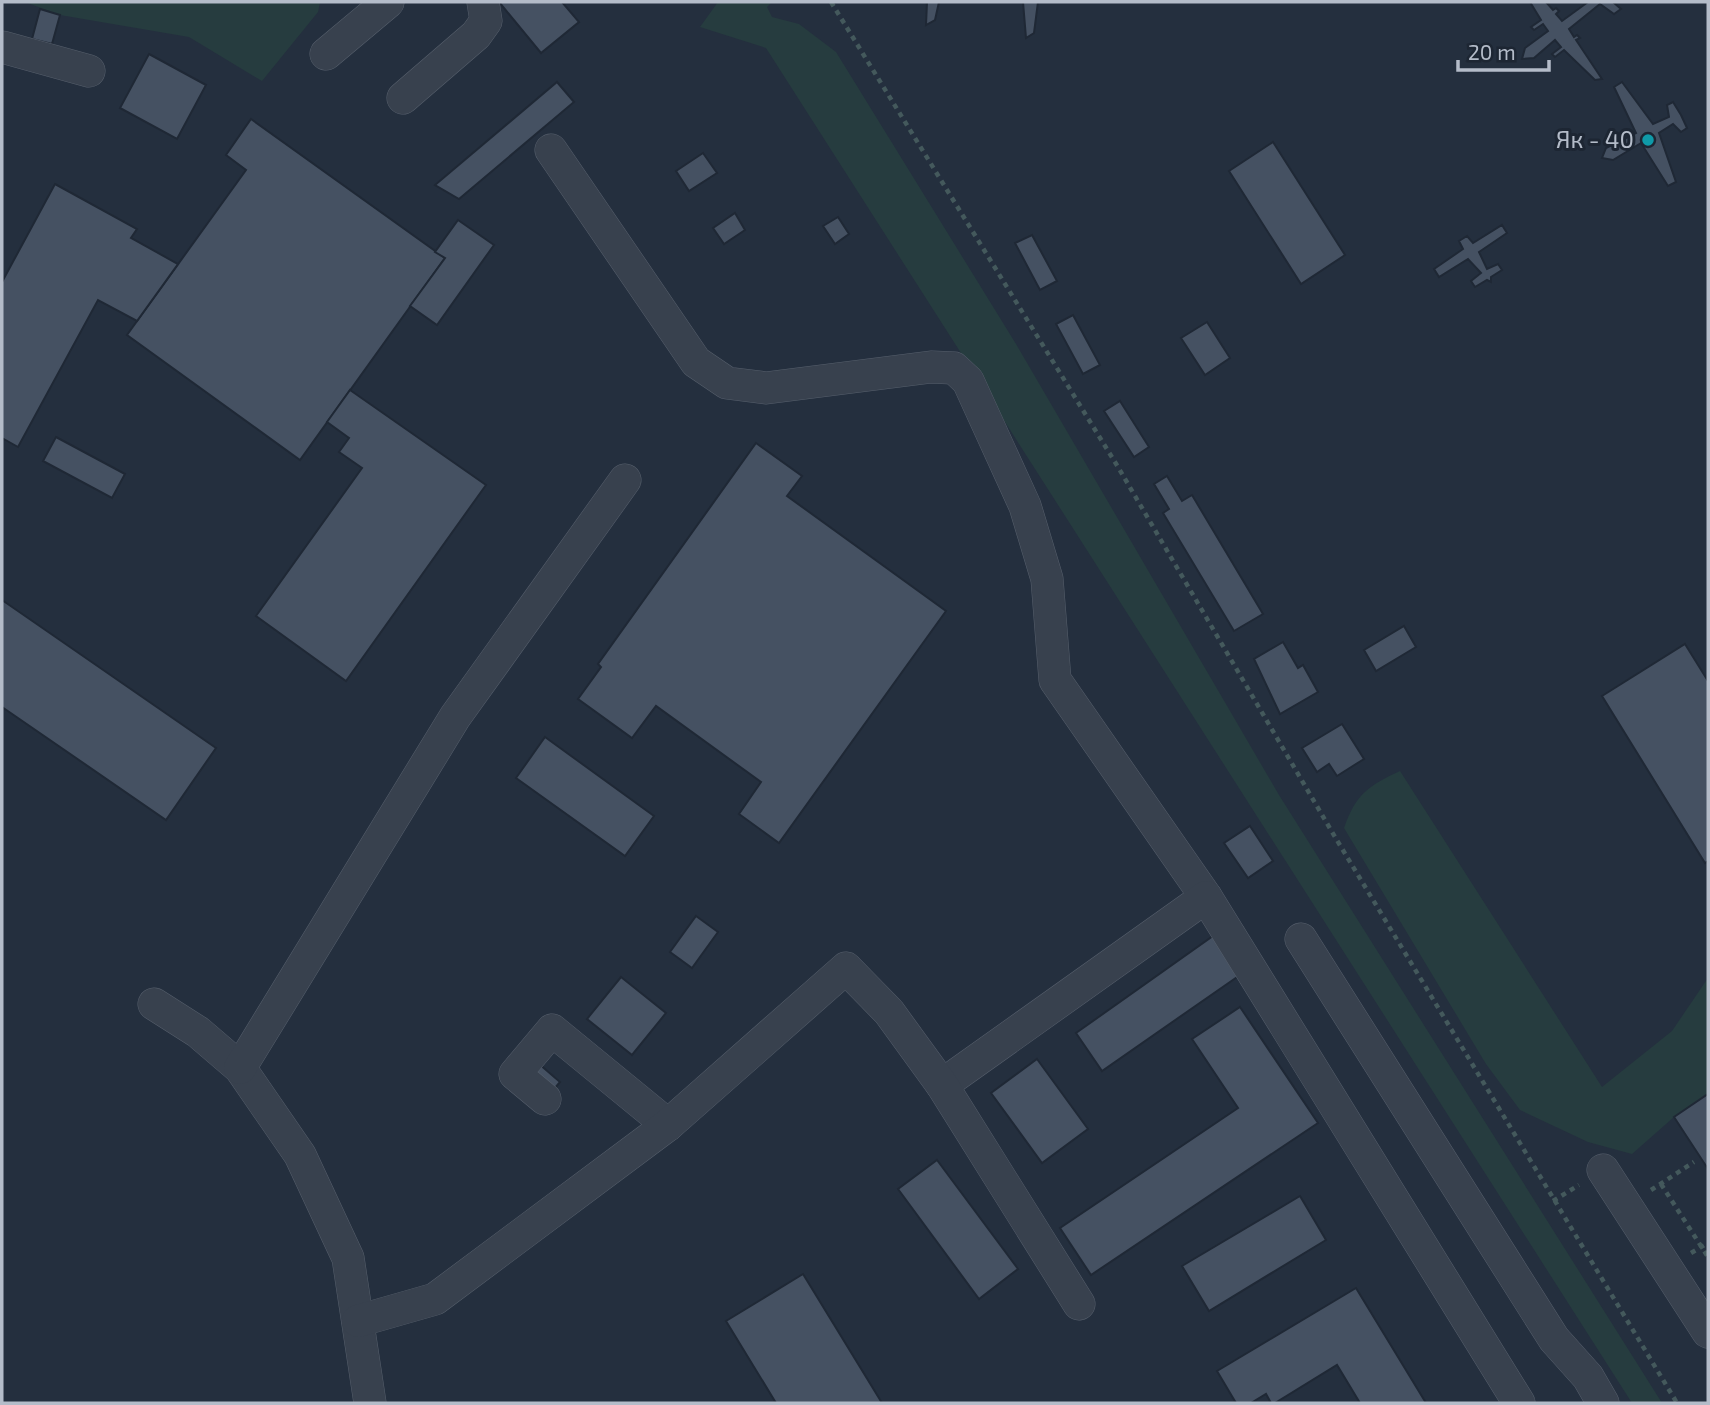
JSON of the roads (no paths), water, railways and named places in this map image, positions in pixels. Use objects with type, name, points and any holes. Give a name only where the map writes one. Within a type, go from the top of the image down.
[{"type":"lane","points":[[326,54],[388,2]]},
{"type":"lane","points":[[403,98],[476,35],[486,21],[483,2]]},
{"type":"lane","points":[[2,47],[89,71]]},
{"type":"lane","points":[[551,150],[696,362],[727,383],[766,388],[931,367],[954,368],[968,381],[1025,506],[1047,579],[1055,680],[1206,897],[1519,1403]]},
{"type":"lane","points":[[240,1068],[455,717],[625,480]]},
{"type":"lane","points":[[942,1085],[1206,897]]},
{"type":"lane","points":[[1301,939],[1554,1339],[1588,1377],[1603,1403]]},
{"type":"lane","points":[[358,1321],[435,1300],[668,1125],[846,968],[889,1012],[942,1085],[1079,1304]]},
{"type":"lane","points":[[153,1004],[198,1032],[240,1068],[300,1155],[348,1258],[370,1403]]},
{"type":"lane","points":[[545,1099],[515,1074],[552,1030],[668,1125]]},
{"type":"lane","points":[[1603,1170],[1708,1332]]},
{"type":"place","name":"Як - 40","points":[[1648,140]]}]
